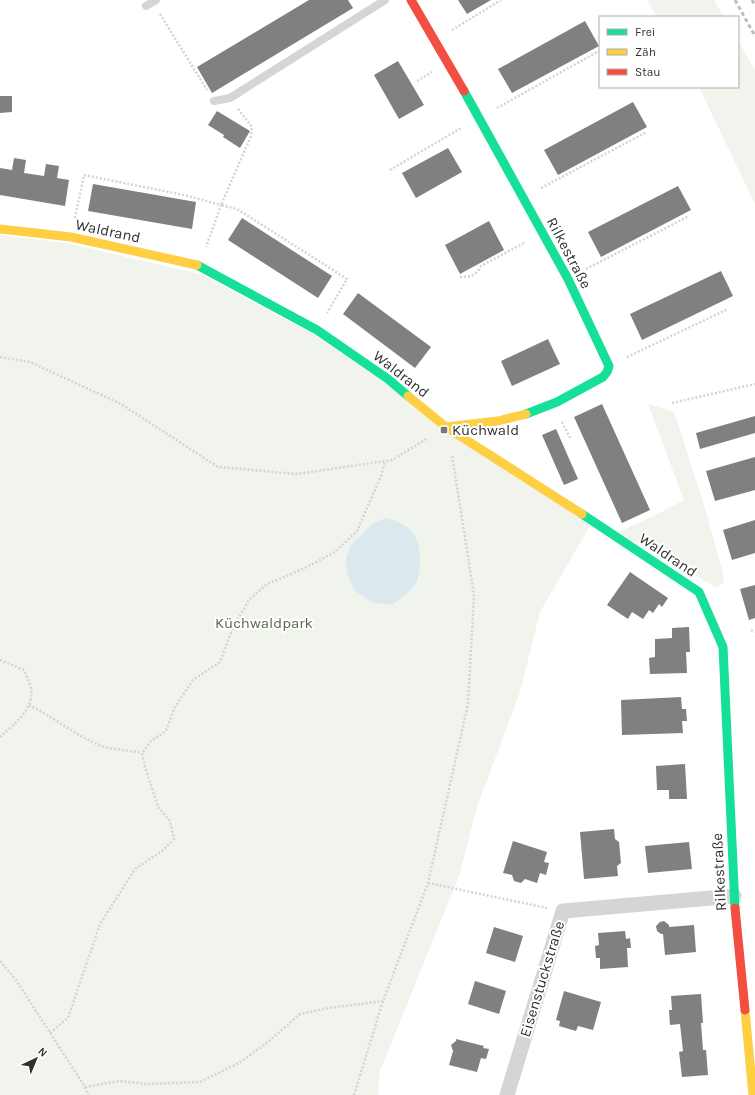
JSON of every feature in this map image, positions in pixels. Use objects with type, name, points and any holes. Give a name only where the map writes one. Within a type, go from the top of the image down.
[{"type":"street","name":"Rilkestraße","points":[[411,0],[524,197],[568,279],[609,366]]},
{"type":"street","name":"Waldrand","points":[[0,229],[71,237],[200,266],[317,330],[388,379],[446,427],[608,531],[699,592],[723,647]]},
{"type":"street","points":[[446,427],[505,420],[529,414],[553,404],[603,377],[609,366]]},
{"type":"street","name":"Rilkestraße","points":[[723,647],[734,896],[753,1095]]},
{"type":"street","name":"Eisenstuckstraße","points":[[507,1095],[563,912],[734,896]]},
{"type":"lane","points":[[214,101],[230,98],[385,0]]},
{"type":"path","points":[[435,40],[501,0]]},
{"type":"path","points":[[151,3],[214,101]]},
{"type":"path","points":[[390,170],[599,51]]},
{"type":"path","points":[[200,266],[221,205],[251,136],[252,127],[230,98]]},
{"type":"path","points":[[524,197],[645,133]]},
{"type":"path","points":[[71,237],[84,175],[184,195],[237,209],[347,279],[317,330]]},
{"type":"path","points":[[568,279],[689,216]]},
{"type":"path","points":[[460,277],[473,276],[481,266],[543,233]]},
{"type":"path","points":[[609,366],[728,309]]},
{"type":"path","points":[[0,357],[30,362],[121,404],[218,467],[296,474],[392,460],[446,427],[474,602],[468,704],[428,883],[383,1001],[354,1095]]},
{"type":"path","points":[[672,403],[755,384]]},
{"type":"path","points":[[564,425],[570,438]]},
{"type":"path","points":[[142,752],[151,741],[166,731],[175,707],[193,680],[220,662],[233,628],[249,600],[267,584],[303,569],[335,552],[357,531],[381,476],[385,461]]},
{"type":"path","points":[[0,660],[24,670],[31,689],[30,705],[15,724],[0,737]]},
{"type":"path","points":[[30,705],[50,716],[68,729],[101,746],[142,752]]},
{"type":"path","points":[[50,1033],[68,1018],[100,924],[135,869],[162,851],[174,839],[170,822],[158,807],[145,767],[142,752]]},
{"type":"path","points":[[428,883],[563,912]]},
{"type":"path","points":[[0,961],[16,980],[85,1087],[88,1095]]},
{"type":"path","points":[[85,1087],[119,1081],[147,1084],[200,1082],[239,1063],[268,1042],[300,1014],[329,1008],[383,1001]]},
{"type":"green space","points":[[647,0],[714,0],[723,16],[656,16]]},
{"type":"green space","points":[[739,43],[755,70],[755,204],[699,88],[739,88]]},
{"type":"green space","name":"Küchwaldpark","points":[[0,235],[66,243],[200,274],[316,336],[591,524],[540,612],[520,692],[477,807],[459,876],[380,1071],[378,1095],[0,1095]]},
{"type":"green space","points":[[648,404],[674,412],[704,505],[724,577],[723,583],[717,588],[681,567],[675,560],[658,557],[619,532],[684,500]]},
{"type":"shaded area","points":[[386,518],[402,524],[413,533],[419,546],[420,554],[420,570],[415,585],[409,592],[392,605],[371,602],[354,590],[347,573],[346,558],[351,545],[373,523]]},
{"type":"building","points":[[309,0],[348,0],[353,8],[212,93],[197,67]]},
{"type":"building","points":[[458,0],[491,0],[467,14]]},
{"type":"building","points":[[585,21],[599,46],[512,93],[498,69]]},
{"type":"building","points":[[398,61],[424,105],[399,119],[374,75]]},
{"type":"building","points":[[0,96],[12,96],[12,112],[0,113]]},
{"type":"building","points":[[633,102],[647,127],[558,175],[544,150]]},
{"type":"building","points":[[217,111],[250,131],[240,148],[223,137],[224,135],[208,125]]},
{"type":"building","points":[[448,148],[462,172],[416,198],[402,173]]},
{"type":"building","points":[[14,158],[26,160],[24,173],[44,176],[46,164],[59,166],[57,178],[69,180],[65,206],[0,195],[0,168],[12,170]]},
{"type":"building","points":[[93,184],[196,202],[192,229],[88,211]]},
{"type":"building","points":[[678,186],[691,210],[601,257],[588,232]]},
{"type":"building","points":[[242,218],[332,276],[318,298],[228,240]]},
{"type":"building","points":[[489,221],[504,250],[460,274],[445,245]]},
{"type":"building","points":[[721,271],[733,296],[642,340],[630,314]]},
{"type":"building","points":[[358,293],[431,347],[415,368],[343,314]]},
{"type":"building","points":[[548,339],[560,364],[512,386],[501,361]]},
{"type":"building","points":[[602,404],[650,510],[622,523],[574,417]]},
{"type":"building","points":[[755,416],[755,433],[700,449],[696,433]]},
{"type":"building","points":[[556,429],[578,479],[564,485],[542,435]]},
{"type":"building","points":[[755,457],[755,490],[715,501],[706,471]]},
{"type":"building","points":[[755,520],[755,553],[732,560],[723,530]]},
{"type":"building","points":[[630,572],[668,598],[662,607],[659,604],[653,613],[649,610],[643,619],[632,612],[628,619],[607,605]]},
{"type":"building","points":[[755,585],[755,618],[749,620],[740,589]]},
{"type":"building","points":[[689,627],[690,652],[686,652],[687,673],[650,674],[649,658],[655,657],[655,639],[672,638],[672,628]]},
{"type":"building","points":[[681,697],[682,709],[686,709],[687,721],[682,721],[683,733],[622,735],[621,700]]},
{"type":"building","points":[[685,764],[687,799],[669,799],[669,790],[657,790],[656,766]]},
{"type":"building","points":[[614,829],[615,839],[619,842],[621,863],[617,866],[618,876],[584,879],[580,832]]},
{"type":"building","points":[[513,841],[547,852],[544,862],[549,863],[546,875],[540,873],[537,883],[525,879],[521,883],[514,881],[512,875],[503,873]]},
{"type":"building","points":[[689,842],[692,869],[648,873],[645,846]]},
{"type":"building","points":[[664,921],[669,925],[669,927],[694,925],[696,952],[665,955],[663,934],[657,931],[656,926],[660,922]]},
{"type":"building","points":[[494,927],[523,936],[515,962],[486,953]]},
{"type":"building","points":[[625,931],[626,939],[630,938],[631,948],[627,948],[628,967],[600,969],[600,958],[596,958],[595,946],[599,945],[598,933]]},
{"type":"building","points":[[475,981],[506,991],[499,1014],[468,1004]]},
{"type":"building","points":[[564,991],[601,1002],[593,1030],[578,1026],[576,1031],[559,1026],[560,1021],[556,1020]]},
{"type":"building","points":[[701,994],[703,1050],[706,1050],[708,1075],[682,1077],[679,1052],[683,1051],[680,1024],[670,1025],[669,1010],[672,1010],[671,996]]},
{"type":"building","points":[[456,1039],[484,1046],[483,1048],[489,1049],[486,1059],[481,1058],[477,1072],[449,1065],[453,1051],[451,1045],[456,1041]]},
{"type":"railway","points":[[735,0],[755,36]]},
{"type":"railway","points":[[752,0],[755,5]]},
{"type":"traffic: fast","points":[[464,91],[568,279],[609,366],[603,377],[557,402],[526,414]]},
{"type":"traffic: fast","points":[[197,265],[317,330],[388,379],[408,396]]},
{"type":"traffic: fast","points":[[582,514],[699,592],[723,647],[735,908]]},
{"type":"traffic: slow","points":[[0,229],[71,237],[197,265]]},
{"type":"traffic: slow","points":[[408,396],[446,427],[582,514]]},
{"type":"traffic: slow","points":[[446,427],[498,421],[526,414]]},
{"type":"traffic: slow","points":[[745,1010],[753,1095]]},
{"type":"traffic: jam","points":[[411,0],[464,91]]},
{"type":"traffic: jam","points":[[735,908],[745,1010]]},
{"type":"place","name":"Küchwald","points":[[444,430]]}]
